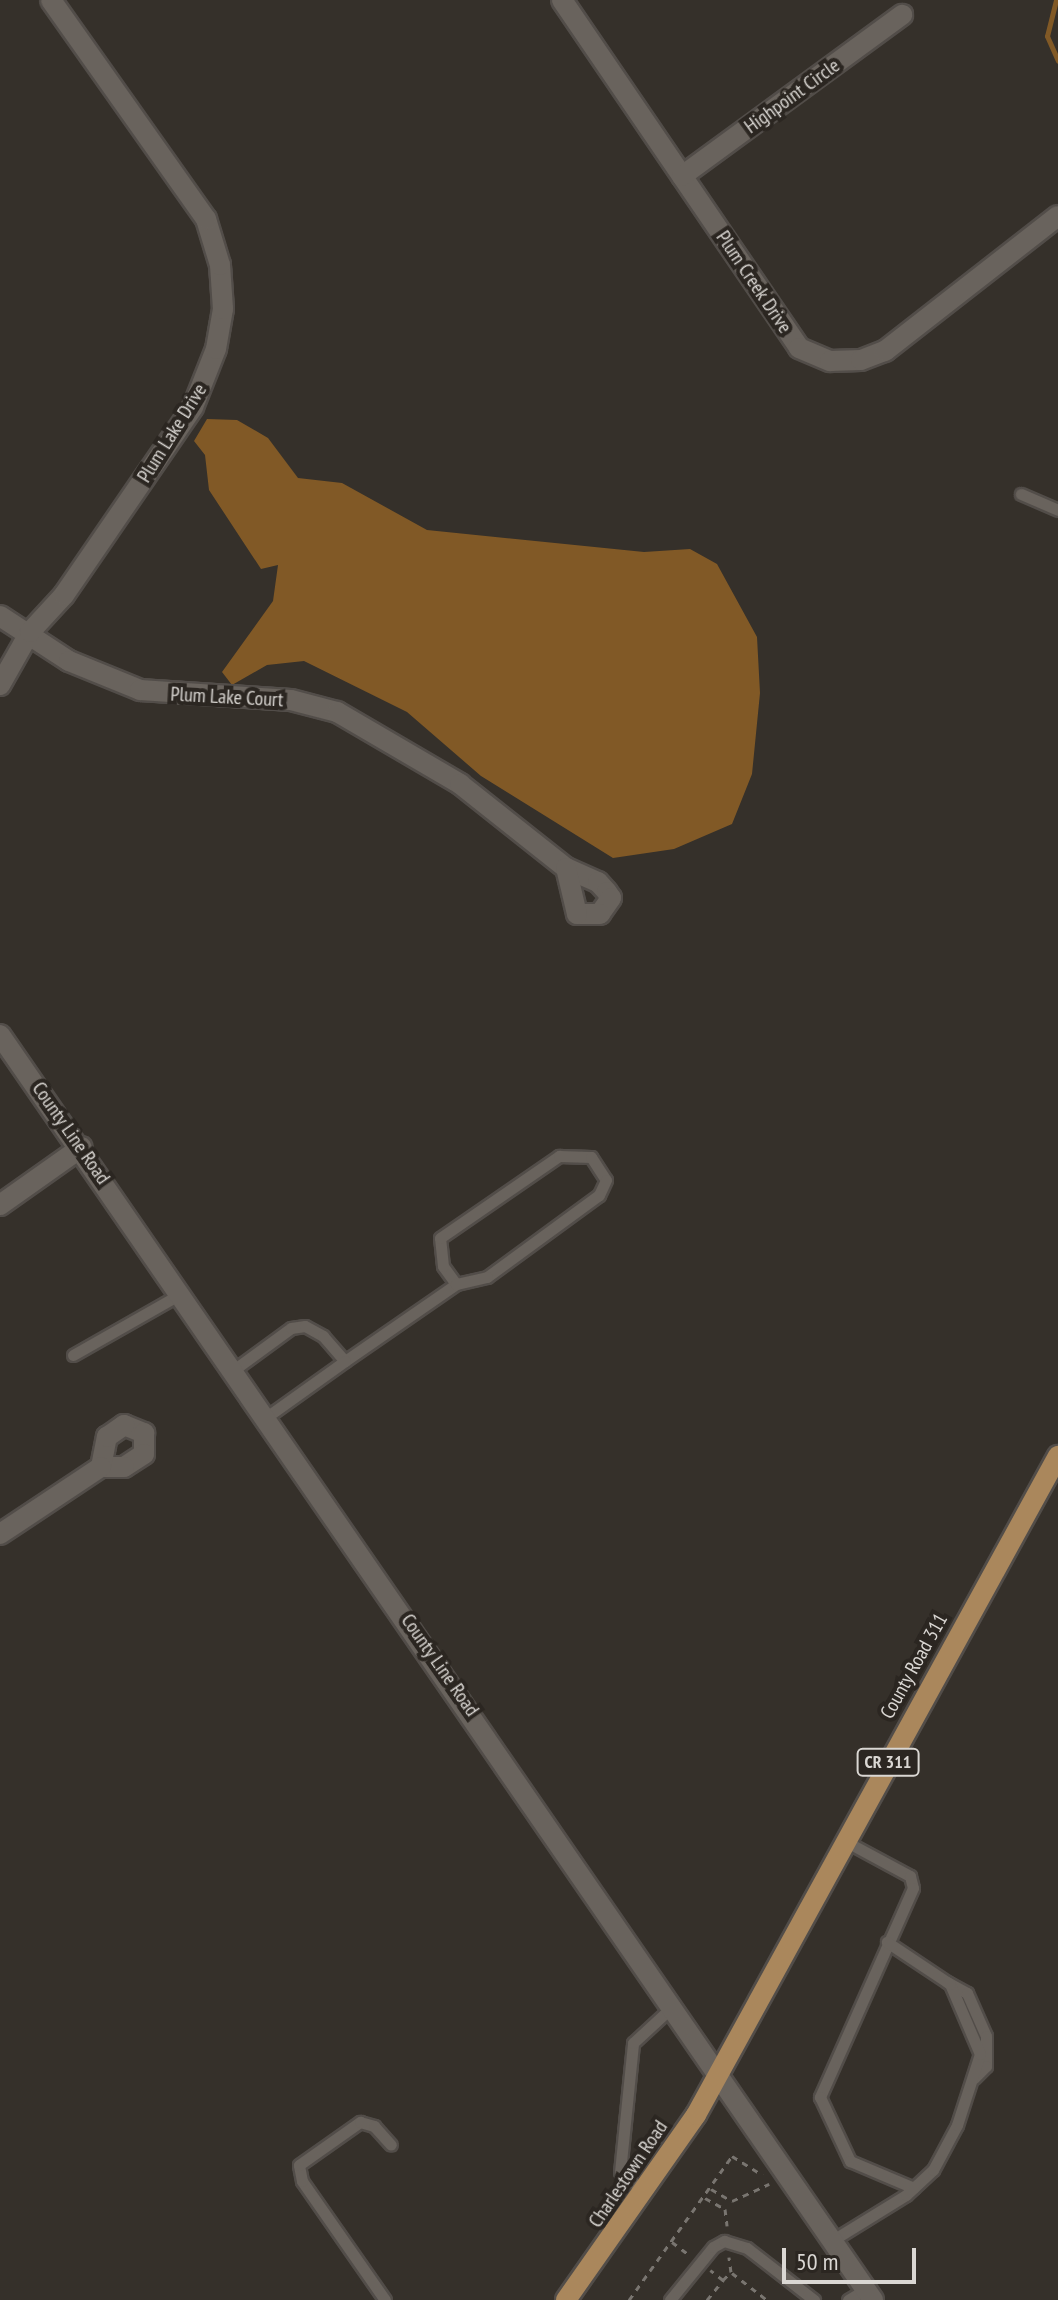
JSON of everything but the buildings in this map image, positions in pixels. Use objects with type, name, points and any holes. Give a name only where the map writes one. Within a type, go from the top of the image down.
[{"type":"main road","name":"County Road 311","points":[[718,2068],[1058,1456]]},
{"type":"main road","name":"Charlestown Road","points":[[566,2300],[645,2192],[696,2115],[718,2068]]},
{"type":"street","name":"Plum Lake Drive","points":[[0,685],[30,632],[64,595],[193,407],[216,349],[223,309],[220,265],[206,219],[51,0]]},
{"type":"street","name":"Plum Creek Drive","points":[[562,0],[799,348],[830,361],[861,360],[885,351],[1058,216]]},
{"type":"street","name":"Highpoint Circle","points":[[682,176],[902,15]]},
{"type":"street","name":"Plum Lake Court","points":[[0,616],[30,632],[69,661],[140,690],[291,700],[337,712],[460,784],[566,868]]},
{"type":"street","name":"County Line Road","points":[[0,1035],[82,1147],[718,2068],[833,2240],[862,2296]]},
{"type":"street","points":[[0,1205],[82,1147]]},
{"type":"street","points":[[0,1534],[101,1467]]},
{"type":"lane","points":[[1021,494],[1058,510]]},
{"type":"lane","points":[[268,1416],[456,1284],[487,1277],[599,1195],[606,1180],[591,1157],[559,1156],[440,1238],[443,1266],[456,1284]]},
{"type":"lane","points":[[73,1355],[183,1293]]},
{"type":"lane","points":[[235,1369],[291,1328],[305,1326],[323,1336],[345,1361]]},
{"type":"lane","points":[[844,1841],[913,1881],[820,2097],[850,2161],[914,2188]]},
{"type":"lane","points":[[833,2240],[914,2188],[933,2170],[974,2078],[978,2045],[947,1982],[887,1942]]},
{"type":"lane","points":[[645,2192],[620,2172],[633,2043],[674,2005]]},
{"type":"lane","points":[[385,2300],[302,2181],[299,2165],[360,2122],[374,2126],[391,2145]]},
{"type":"lane","points":[[670,2300],[713,2247],[724,2241],[747,2248],[814,2300]]},
{"type":"path","points":[[629,2300],[732,2156],[769,2184],[778,2197]]},
{"type":"path","points":[[711,2189],[732,2201],[769,2184]]},
{"type":"path","points":[[731,2272],[767,2300]]},
{"type":"shaded area","points":[[207,419],[237,420],[268,438],[298,478],[342,483],[427,530],[644,552],[690,549],[717,564],[757,637],[760,693],[752,774],[732,824],[674,849],[613,858],[481,776],[407,712],[304,661],[267,665],[232,685],[222,672],[273,601],[278,565],[261,569],[209,490],[205,455],[194,441]]},
{"type":"waterway","points":[[1056,0],[1047,36],[1058,61]]}]
